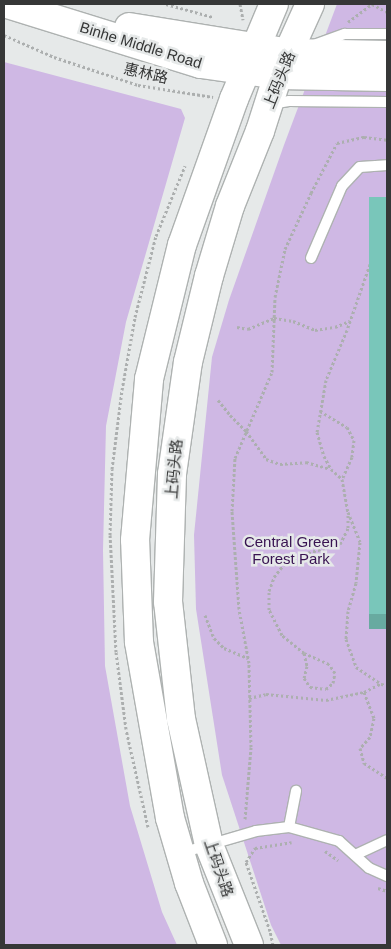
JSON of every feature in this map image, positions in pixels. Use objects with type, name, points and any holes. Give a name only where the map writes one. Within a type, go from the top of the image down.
[{"type":"main road","name":"Binhe Middle Road","points":[[7,4],[201,64],[249,48]]},
{"type":"main road","name":"Binhe Middle Road","points":[[69,4],[129,26],[249,48],[284,64]]},
{"type":"main road","points":[[213,945],[180,853],[170,818],[139,642],[135,540],[149,379],[182,245],[234,99],[249,48],[274,4]]},
{"type":"main road","name":"上码头路","points":[[255,933],[209,845],[181,719],[168,602],[172,474],[181,406],[195,330],[230,206],[284,64],[310,4]]},
{"type":"main road","points":[[284,64],[387,55]]},
{"type":"main road","points":[[284,64],[387,77]]},
{"type":"lane","points":[[284,64],[345,34],[387,34]]},
{"type":"lane","points":[[268,105],[289,101],[387,102]]},
{"type":"lane","points":[[311,258],[342,186],[360,167],[387,165]]},
{"type":"lane","points":[[289,827],[296,790]]},
{"type":"lane","points":[[180,853],[256,831],[289,827],[339,841],[369,868],[387,876]]},
{"type":"lane","points":[[355,855],[387,840]]},
{"type":"path","points":[[240,4],[249,48]]},
{"type":"path","points":[[346,23],[372,4],[387,12]]},
{"type":"path","name":"惠林路","points":[[4,35],[54,57],[138,86],[234,99]]},
{"type":"path","points":[[245,819],[251,747],[248,658],[240,609],[232,512],[235,458],[272,372],[275,296],[285,249],[330,153],[337,143],[364,137],[387,140]]},
{"type":"path","points":[[342,479],[331,469],[324,456],[317,432],[326,380],[350,321],[370,261]]},
{"type":"path","points":[[237,327],[248,329],[274,318],[293,321],[315,330],[335,327],[350,321]]},
{"type":"path","points":[[218,400],[246,431],[266,459],[280,464],[306,462],[331,469]]},
{"type":"path","points":[[304,653],[307,666],[304,678],[310,687],[326,690],[333,683],[335,673],[329,664],[304,653],[282,635],[269,610],[269,591],[274,577],[289,558],[340,544],[348,528],[348,512],[342,479],[352,457],[354,440],[347,427],[320,411]]},
{"type":"path","points":[[348,512],[360,542],[356,583],[348,611],[346,639],[356,667],[381,684],[387,685]]},
{"type":"path","points":[[205,615],[214,638],[224,648],[248,658]]},
{"type":"path","points":[[249,698],[266,694],[326,700],[364,692],[381,684]]},
{"type":"path","points":[[364,692],[374,718],[370,737],[360,748],[364,763],[387,778]]},
{"type":"path","points":[[272,945],[270,931],[246,862],[255,848],[290,842],[300,844]]},
{"type":"path","points":[[319,848],[340,861]]},
{"type":"path","points":[[374,885],[387,891]]},
{"type":"path","points":[[255,933],[272,945]]},
{"type":"green space","name":"Central Green Forest Park","points":[[337,4],[387,4],[387,945],[281,945],[271,925],[222,775],[196,609],[194,535],[212,357],[229,300]]},
{"type":"green space","points":[[4,62],[181,109],[185,118],[126,322],[106,426],[103,550],[105,666],[130,806],[162,912],[177,945],[4,945]]},
{"type":"building","points":[[369,197],[387,197],[387,614],[369,614]]}]
